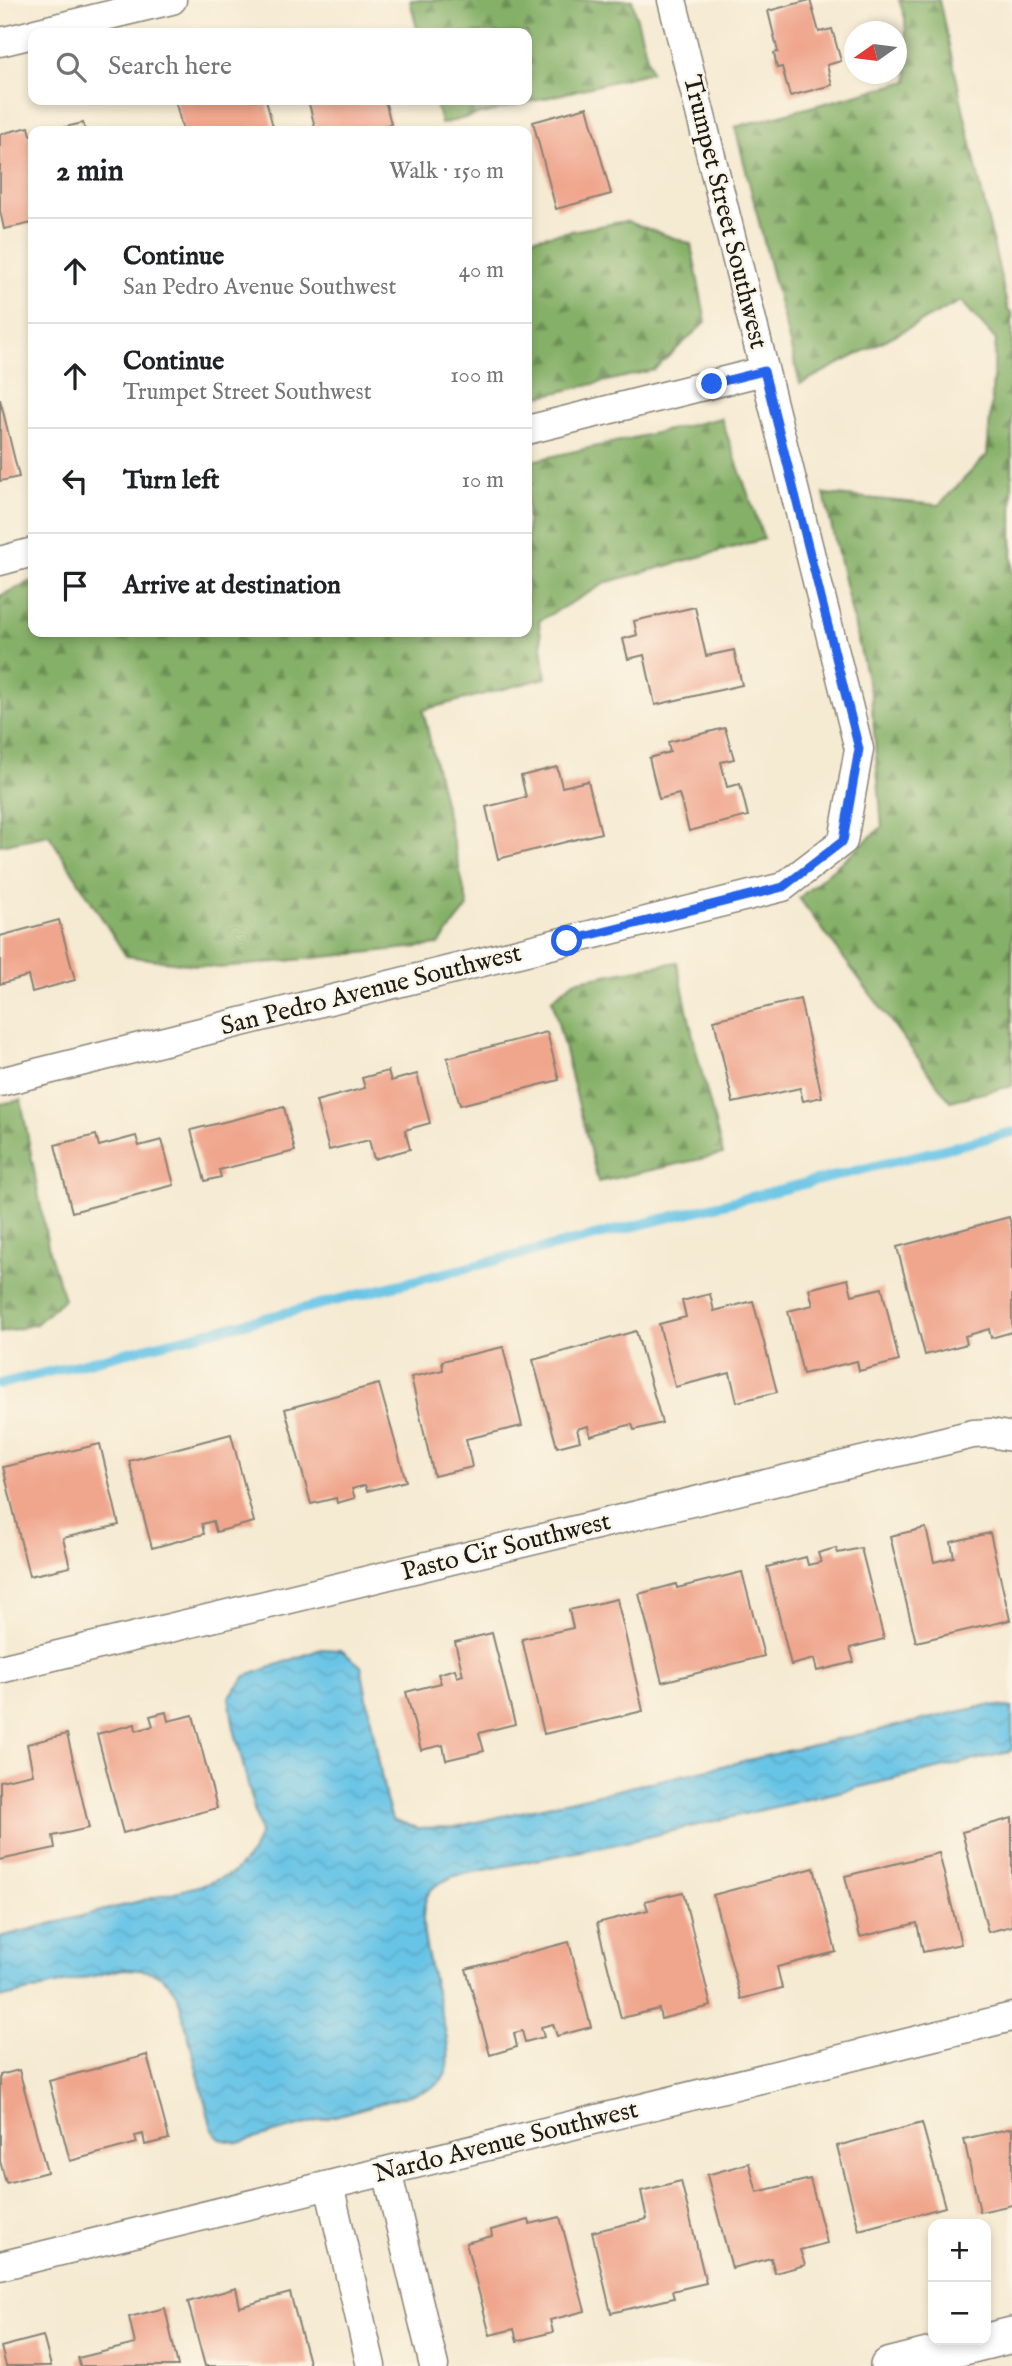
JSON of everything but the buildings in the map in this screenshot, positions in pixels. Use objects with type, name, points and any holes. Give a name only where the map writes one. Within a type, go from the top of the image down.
[{"type":"street","name":"Trumpet Street Southwest","points":[[672,0],[859,749],[843,841],[783,887]]},
{"type":"street","points":[[57,28],[159,1]]},
{"type":"street","points":[[0,42],[28,35]]},
{"type":"street","points":[[532,429],[764,371]]},
{"type":"street","points":[[0,561],[28,553]]},
{"type":"street","name":"San Pedro Avenue Southwest","points":[[0,1082],[783,887]]},
{"type":"street","name":"Pasto Cir Southwest","points":[[0,1670],[973,1434],[991,1433],[1012,1437]]},
{"type":"street","name":"Nardo Avenue Southwest","points":[[0,2266],[1012,2017]]},
{"type":"street","points":[[387,2171],[434,2366]]},
{"type":"street","points":[[329,2185],[371,2366]]},
{"type":"street","points":[[888,2366],[970,2356],[1012,2335]]},
{"type":"green space","points":[[410,0],[632,0],[651,72],[532,101],[532,28],[417,28]]},
{"type":"green space","points":[[899,0],[939,0],[1008,310],[1012,313],[1012,1086],[950,1101],[799,898],[882,827],[871,696],[824,494],[939,505],[987,455],[996,340],[961,301],[800,384],[735,127],[897,84],[907,84],[905,18]]},
{"type":"green space","points":[[436,105],[518,105],[441,124]]},
{"type":"green space","points":[[626,221],[691,244],[706,322],[654,370],[542,396],[532,391],[532,238]]},
{"type":"green space","points":[[721,418],[764,539],[608,582],[539,621],[546,678],[423,710],[468,907],[438,945],[219,968],[126,956],[49,835],[0,845],[0,596],[28,582],[28,637],[532,637],[532,461]]},
{"type":"green space","points":[[677,962],[723,1154],[598,1182],[552,999],[574,981]]},
{"type":"green space","points":[[21,1100],[49,1251],[64,1299],[36,1324],[0,1333],[0,1104]]},
{"type":"water","points":[[321,1649],[341,1650],[361,1666],[386,1800],[392,1819],[417,1828],[455,1827],[988,1705],[1012,1708],[1012,1749],[1009,1752],[617,1844],[454,1876],[431,1890],[424,1905],[423,1925],[448,2048],[448,2066],[444,2077],[428,2090],[239,2143],[220,2139],[212,2129],[178,1996],[167,1981],[149,1971],[123,1969],[0,1998],[0,1937],[206,1884],[233,1873],[252,1853],[260,1833],[229,1697],[246,1676]]},
{"type":"waterway","points":[[0,1384],[1012,1132]]},
{"type":"route","points":[[567,941],[783,887],[843,841],[859,749],[764,371],[712,384]]}]
